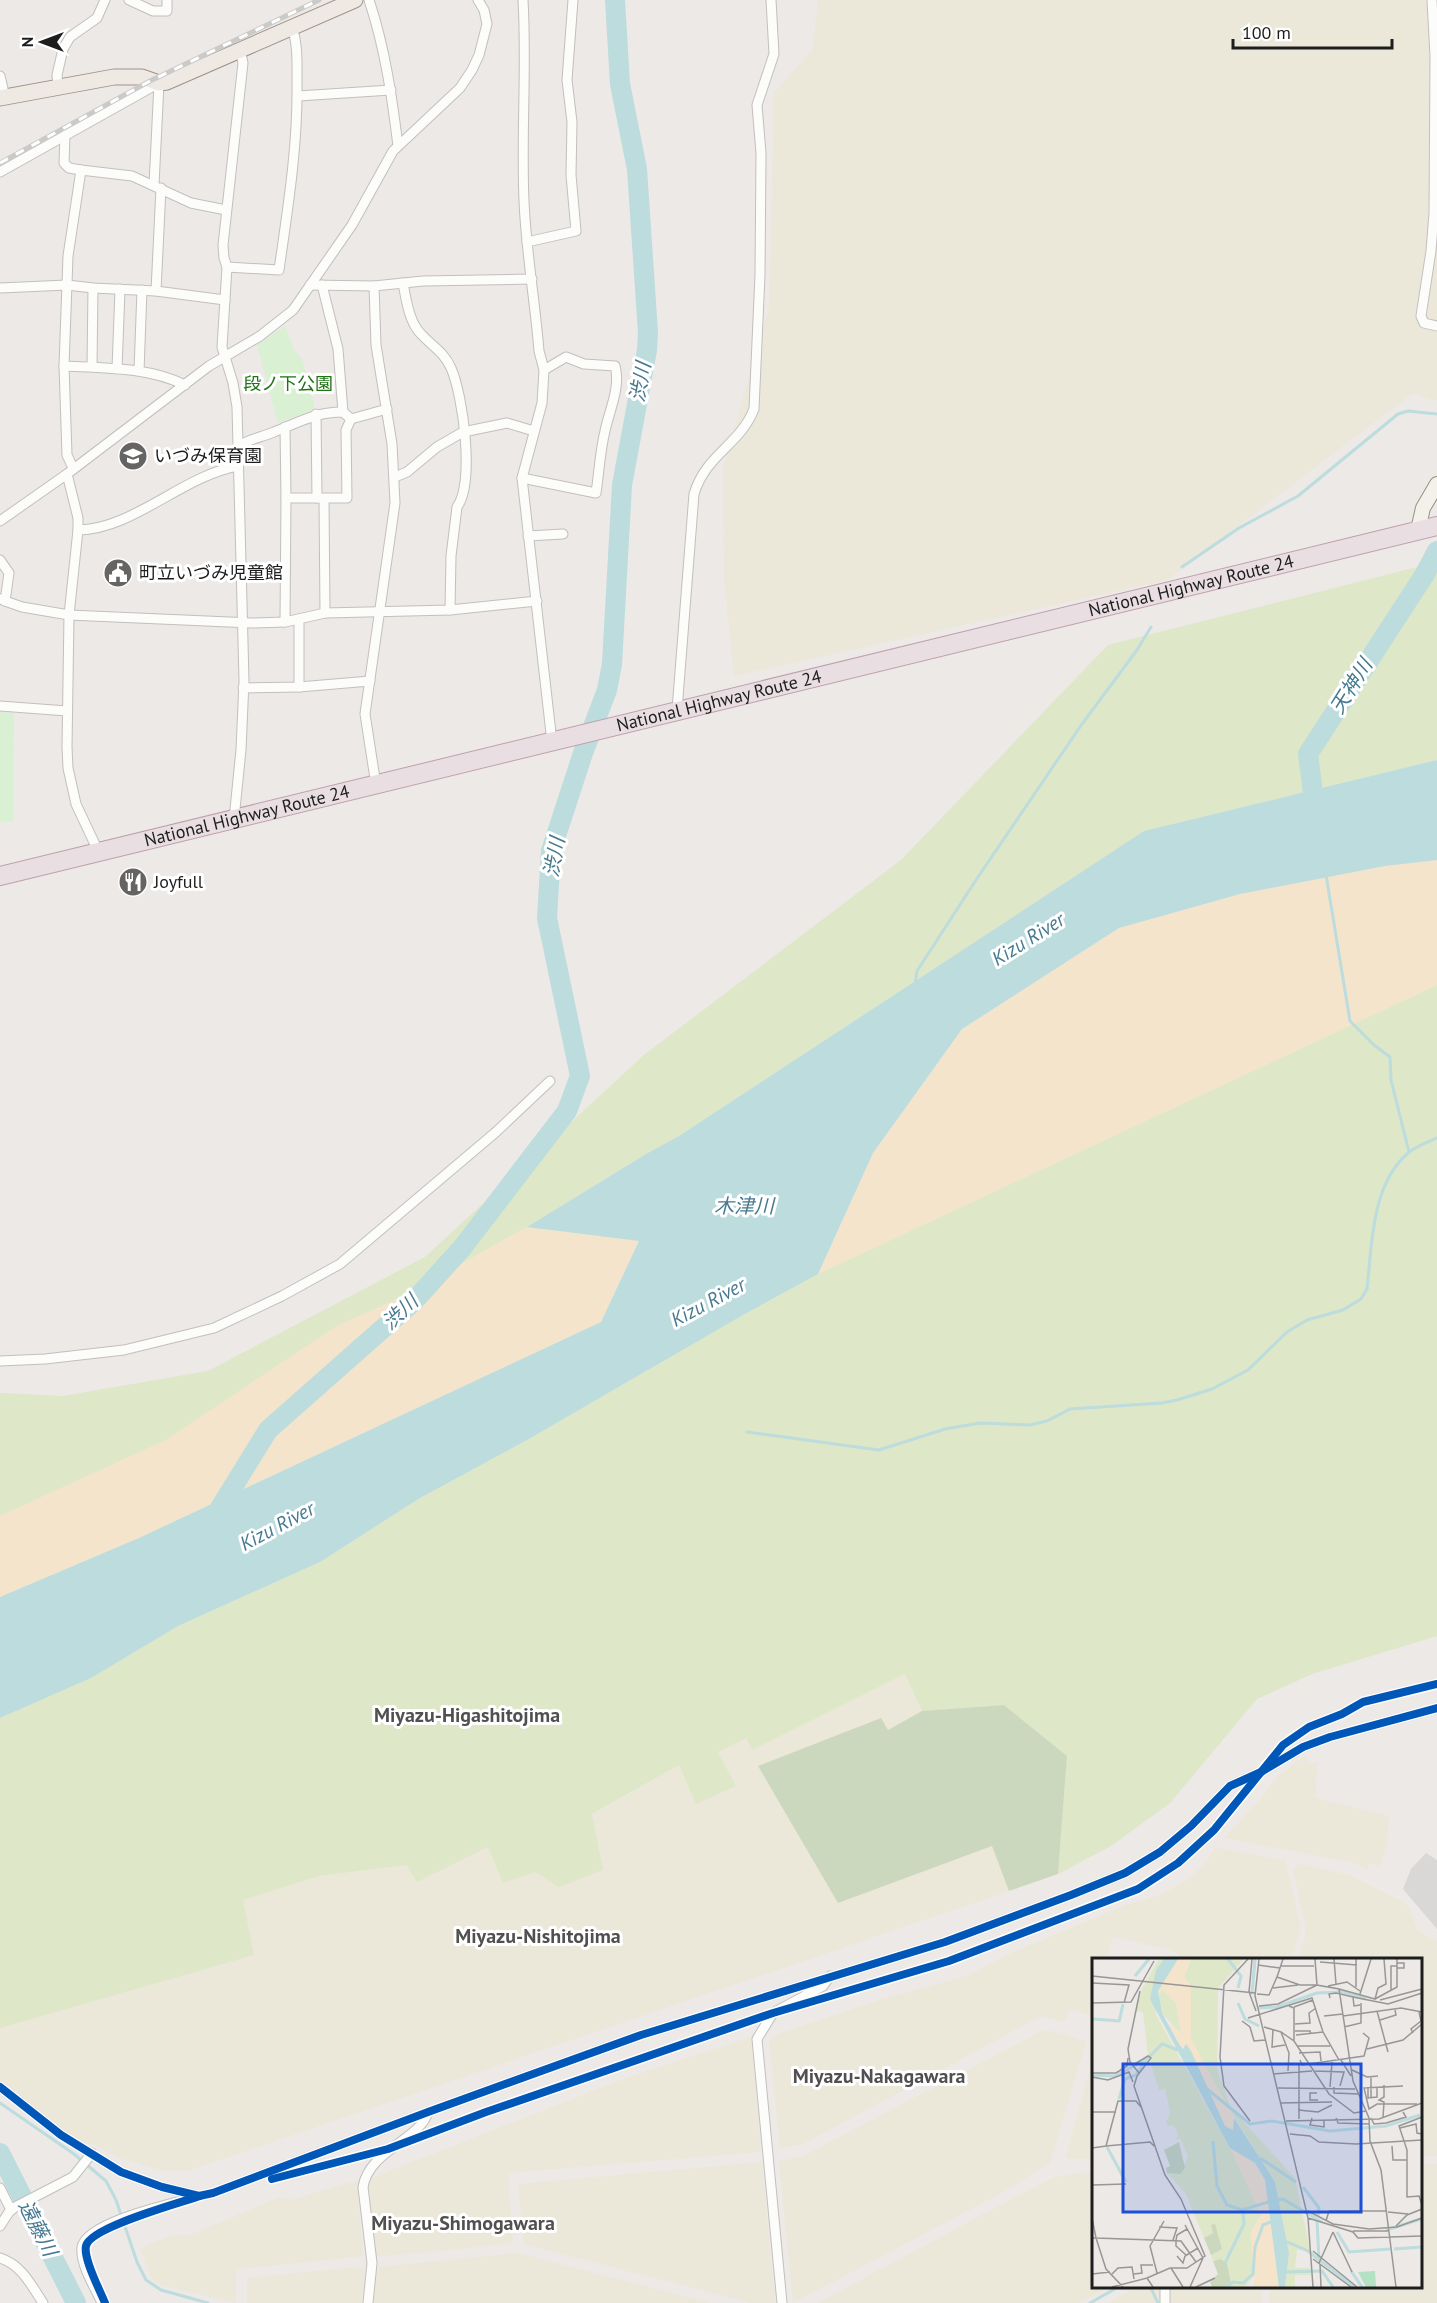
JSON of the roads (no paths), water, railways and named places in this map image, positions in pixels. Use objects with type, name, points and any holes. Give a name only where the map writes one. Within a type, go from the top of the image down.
[{"type":"highway","name":"National Highway Route 24","points":[[0,876],[1437,526]]},
{"type":"main road","points":[[3,98],[114,77],[142,77],[159,83],[167,82],[355,0]]},
{"type":"street","points":[[58,87],[57,75],[63,49],[70,37],[97,18],[105,0]]},
{"type":"street","points":[[129,0],[153,11],[167,11],[167,0]]},
{"type":"street","points":[[369,0],[391,90],[398,146]]},
{"type":"street","points":[[0,521],[185,385],[260,336],[293,310],[352,225],[385,163],[398,146],[460,88],[472,70],[487,24],[484,10],[478,0]]},
{"type":"street","points":[[523,0],[524,201],[539,351],[544,370],[542,403],[522,478],[552,742]]},
{"type":"street","points":[[527,242],[576,231],[571,176],[572,122],[567,80],[573,0]]},
{"type":"street","points":[[677,710],[694,494],[706,467],[739,435],[749,423],[754,410],[760,264],[761,153],[757,105],[774,54],[771,0]]},
{"type":"street","points":[[1432,0],[1435,56],[1434,213],[1431,251],[1420,316],[1424,323],[1437,326]]},
{"type":"street","points":[[227,267],[279,270],[293,170],[298,96],[297,40],[292,27]]},
{"type":"street","points":[[234,819],[241,750],[243,623],[237,407],[233,383],[222,347],[227,267],[224,251],[226,210],[243,63],[240,49]]},
{"type":"street","points":[[0,76],[3,98]]},
{"type":"street","points":[[0,172],[159,83],[156,291]]},
{"type":"street","points":[[298,96],[391,90]]},
{"type":"street","points":[[64,135],[64,163],[69,168],[114,172],[158,186],[191,203],[226,210]]},
{"type":"street","points":[[81,170],[68,256],[64,366],[67,454],[78,518],[69,615],[68,768],[76,804],[99,853]]},
{"type":"street","points":[[310,285],[374,286],[532,279]]},
{"type":"street","points":[[402,283],[409,311],[420,333],[438,349],[451,368],[463,422],[466,473],[462,501],[457,507],[451,556],[450,610]]},
{"type":"street","points":[[0,288],[67,285],[156,291],[225,300]]},
{"type":"street","points":[[285,498],[347,498],[347,415],[338,349],[322,285]]},
{"type":"street","points":[[374,286],[376,345],[395,477],[395,502],[365,714],[376,785]]},
{"type":"street","points":[[92,368],[93,288]]},
{"type":"street","points":[[117,369],[120,290]]},
{"type":"street","points":[[139,371],[142,290]]},
{"type":"street","points":[[522,478],[596,493],[605,430],[618,374],[615,366],[584,364],[566,357],[544,370]]},
{"type":"street","points":[[64,366],[139,371],[172,378],[185,385]]},
{"type":"street","points":[[238,446],[251,438],[316,414],[347,415],[387,409]]},
{"type":"street","points":[[316,414],[326,613]]},
{"type":"street","points":[[395,477],[407,472],[437,447],[463,432],[507,423],[534,431]]},
{"type":"street","points":[[285,427],[285,621]]},
{"type":"street","points":[[78,530],[89,530],[126,518],[179,489],[225,469],[238,466]]},
{"type":"street","points":[[1418,530],[1423,508],[1437,484]]},
{"type":"street","points":[[528,536],[563,534]]},
{"type":"street","points":[[0,560],[9,573],[2,600],[22,607],[69,615],[243,623],[285,621],[326,613],[450,610],[537,601]]},
{"type":"street","points":[[299,619],[299,687]]},
{"type":"street","points":[[243,688],[299,687],[370,681]]},
{"type":"street","points":[[0,705],[67,711]]},
{"type":"street","points":[[0,1361],[45,1359],[124,1350],[214,1328],[282,1296],[340,1264],[496,1132],[550,1081]]},
{"type":"street","points":[[102,2303],[82,2256],[82,2244],[87,2236],[114,2222],[231,2187],[428,2112],[641,2036],[945,1942],[1071,1895],[1125,1873],[1160,1852],[1230,1785],[1262,1772],[1303,1747],[1330,1737],[1437,1708]]},
{"type":"street","points":[[782,2303],[757,2039],[773,2013],[823,1986],[830,1976]]},
{"type":"street","points":[[0,2087],[61,2135],[121,2172],[162,2187],[200,2196]]},
{"type":"street","points":[[368,2303],[372,2264],[363,2187],[364,2177],[388,2150],[425,2122],[428,2112]]},
{"type":"street","points":[[0,2226],[11,2210],[73,2177],[92,2153]]},
{"type":"street","points":[[0,2188],[11,2210]]},
{"type":"street","points":[[0,2258],[19,2268],[43,2303]]},
{"type":"water","name":"木津川","points":[[1437,760],[1437,860],[1385,866],[1240,894],[1119,928],[962,1029],[873,1153],[818,1274],[527,1440],[420,1498],[320,1562],[178,1626],[91,1678],[0,1718],[0,1597],[139,1538],[601,1322],[639,1241],[527,1227],[679,1136],[1144,831]]},
{"type":"waterway","name":"渋川","points":[[212,1521],[268,1430],[414,1301],[462,1248],[567,1111],[580,1076],[547,918],[551,851],[583,753],[607,690],[612,664],[622,485],[647,350],[648,333],[637,169],[620,84],[615,0]]},
{"type":"waterway","points":[[1182,567],[1239,528],[1298,496],[1398,414],[1408,411],[1437,414]]},
{"type":"waterway","name":"天神川","points":[[1316,816],[1308,754],[1425,574],[1437,551]]},
{"type":"waterway","points":[[915,985],[917,971],[976,880],[1151,627]]},
{"type":"waterway","points":[[1326,875],[1350,1021],[1390,1057],[1391,1080],[1409,1152]]},
{"type":"waterway","points":[[747,1432],[879,1450],[945,1429],[980,1423],[1030,1425],[1047,1421],[1070,1409],[1162,1403],[1212,1389],[1248,1370],[1287,1332],[1307,1320],[1343,1310],[1361,1299],[1367,1289],[1372,1235],[1380,1198],[1387,1182],[1396,1166],[1408,1153],[1437,1138]]},
{"type":"waterway","points":[[0,2103],[74,2154],[106,2181],[116,2200],[137,2262],[146,2280],[161,2290],[208,2303]]},
{"type":"waterway","name":"遠藤川","points":[[0,2153],[76,2303]]},
{"type":"waterway","points":[[1090,2303],[1116,2288]]},
{"type":"waterway","points":[[1151,2288],[1158,2303]]},
{"type":"railway","points":[[0,163],[150,81],[319,0]]},
{"type":"place","name":"いづみ保育園","points":[[133,456]]},
{"type":"place","name":"町立いづみ児童館","points":[[118,573]]},
{"type":"place","name":"Joyfull","points":[[133,882]]},
{"type":"district","name":"Miyazu-Higashitojima","points":[[467,1715]]},
{"type":"district","name":"Miyazu-Nishitojima","points":[[538,1936]]},
{"type":"district","name":"Miyazu-Nakagawara","points":[[879,2076]]},
{"type":"district","name":"Miyazu-Shimogawara","points":[[463,2223]]},
{"type":"park label","name":"段ノ下公園","points":[[288,384]]},
{"type":"water label","name":"Kizu River","points":[[1028,939]]},
{"type":"water label","name":"Kizu River","points":[[708,1302]]},
{"type":"water label","name":"Kizu River","points":[[277,1526]]}]
